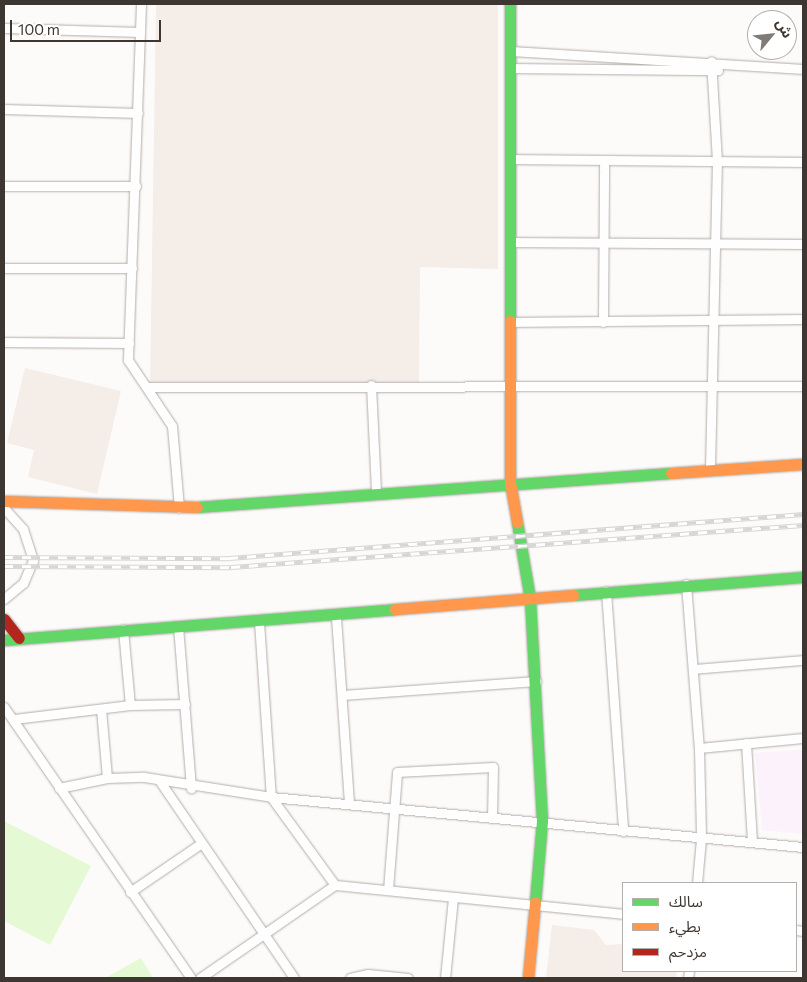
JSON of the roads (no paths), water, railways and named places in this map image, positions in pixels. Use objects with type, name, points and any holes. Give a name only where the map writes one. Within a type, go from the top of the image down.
[{"type":"street","points":[[140,4],[136,186],[129,343],[130,367],[148,387],[172,426],[179,508]]},
{"type":"street","points":[[510,4],[510,482],[530,599],[536,681],[542,821],[537,906],[528,978]]},
{"type":"street","points":[[4,28],[140,32]]},
{"type":"street","points":[[510,51],[711,61],[727,66],[803,69]]},
{"type":"street","points":[[604,70],[605,56]]},
{"type":"street","points":[[710,468],[716,322],[716,161],[711,61]]},
{"type":"street","points":[[510,68],[712,72],[727,66]]},
{"type":"street","points":[[4,110],[138,113]]},
{"type":"street","points":[[510,160],[803,162]]},
{"type":"street","points":[[603,322],[604,160]]},
{"type":"street","points":[[4,186],[136,186]]},
{"type":"street","points":[[510,242],[803,244]]},
{"type":"street","points":[[4,268],[132,268]]},
{"type":"street","points":[[510,322],[716,322],[803,319]]},
{"type":"street","points":[[4,342],[129,343]]},
{"type":"street","points":[[148,387],[510,384],[714,388],[803,386]]},
{"type":"street","points":[[371,385],[376,493]]},
{"type":"street","points":[[4,501],[179,508],[510,482],[710,468],[803,464]]},
{"type":"street","points":[[4,508],[24,529],[33,560],[23,583],[4,599]]},
{"type":"street","points":[[4,640],[123,629],[336,617],[686,584],[803,577]]},
{"type":"street","points":[[686,584],[699,748],[701,839],[697,882]]},
{"type":"street","points":[[606,591],[623,831]]},
{"type":"street","points":[[336,617],[349,803]]},
{"type":"street","points":[[4,619],[18,638]]},
{"type":"street","points":[[259,622],[271,797],[335,885]]},
{"type":"street","points":[[178,626],[191,788]]},
{"type":"street","points":[[123,629],[130,705]]},
{"type":"street","points":[[693,669],[803,660]]},
{"type":"street","points":[[342,695],[536,681]]},
{"type":"street","points":[[14,719],[130,705],[185,704]]},
{"type":"street","points":[[4,707],[14,719],[130,892],[192,978]]},
{"type":"street","points":[[101,709],[107,778]]},
{"type":"street","points":[[699,748],[803,738]]},
{"type":"street","points":[[746,743],[752,842]]},
{"type":"street","points":[[388,890],[396,808],[397,772],[493,767],[492,817]]},
{"type":"street","points":[[59,788],[107,778],[159,780],[191,788],[271,797],[542,821],[701,839],[803,847]]},
{"type":"street","points":[[159,780],[200,844],[294,978]]},
{"type":"street","points":[[130,892],[200,844]]},
{"type":"street","points":[[200,978],[264,936],[335,885],[622,914]]},
{"type":"street","points":[[445,978],[453,898]]},
{"type":"street","points":[[350,978],[368,974],[402,978]]},
{"type":"railway","points":[[4,557],[229,558],[803,514]]},
{"type":"railway","points":[[4,566],[231,567],[803,525]]}]
